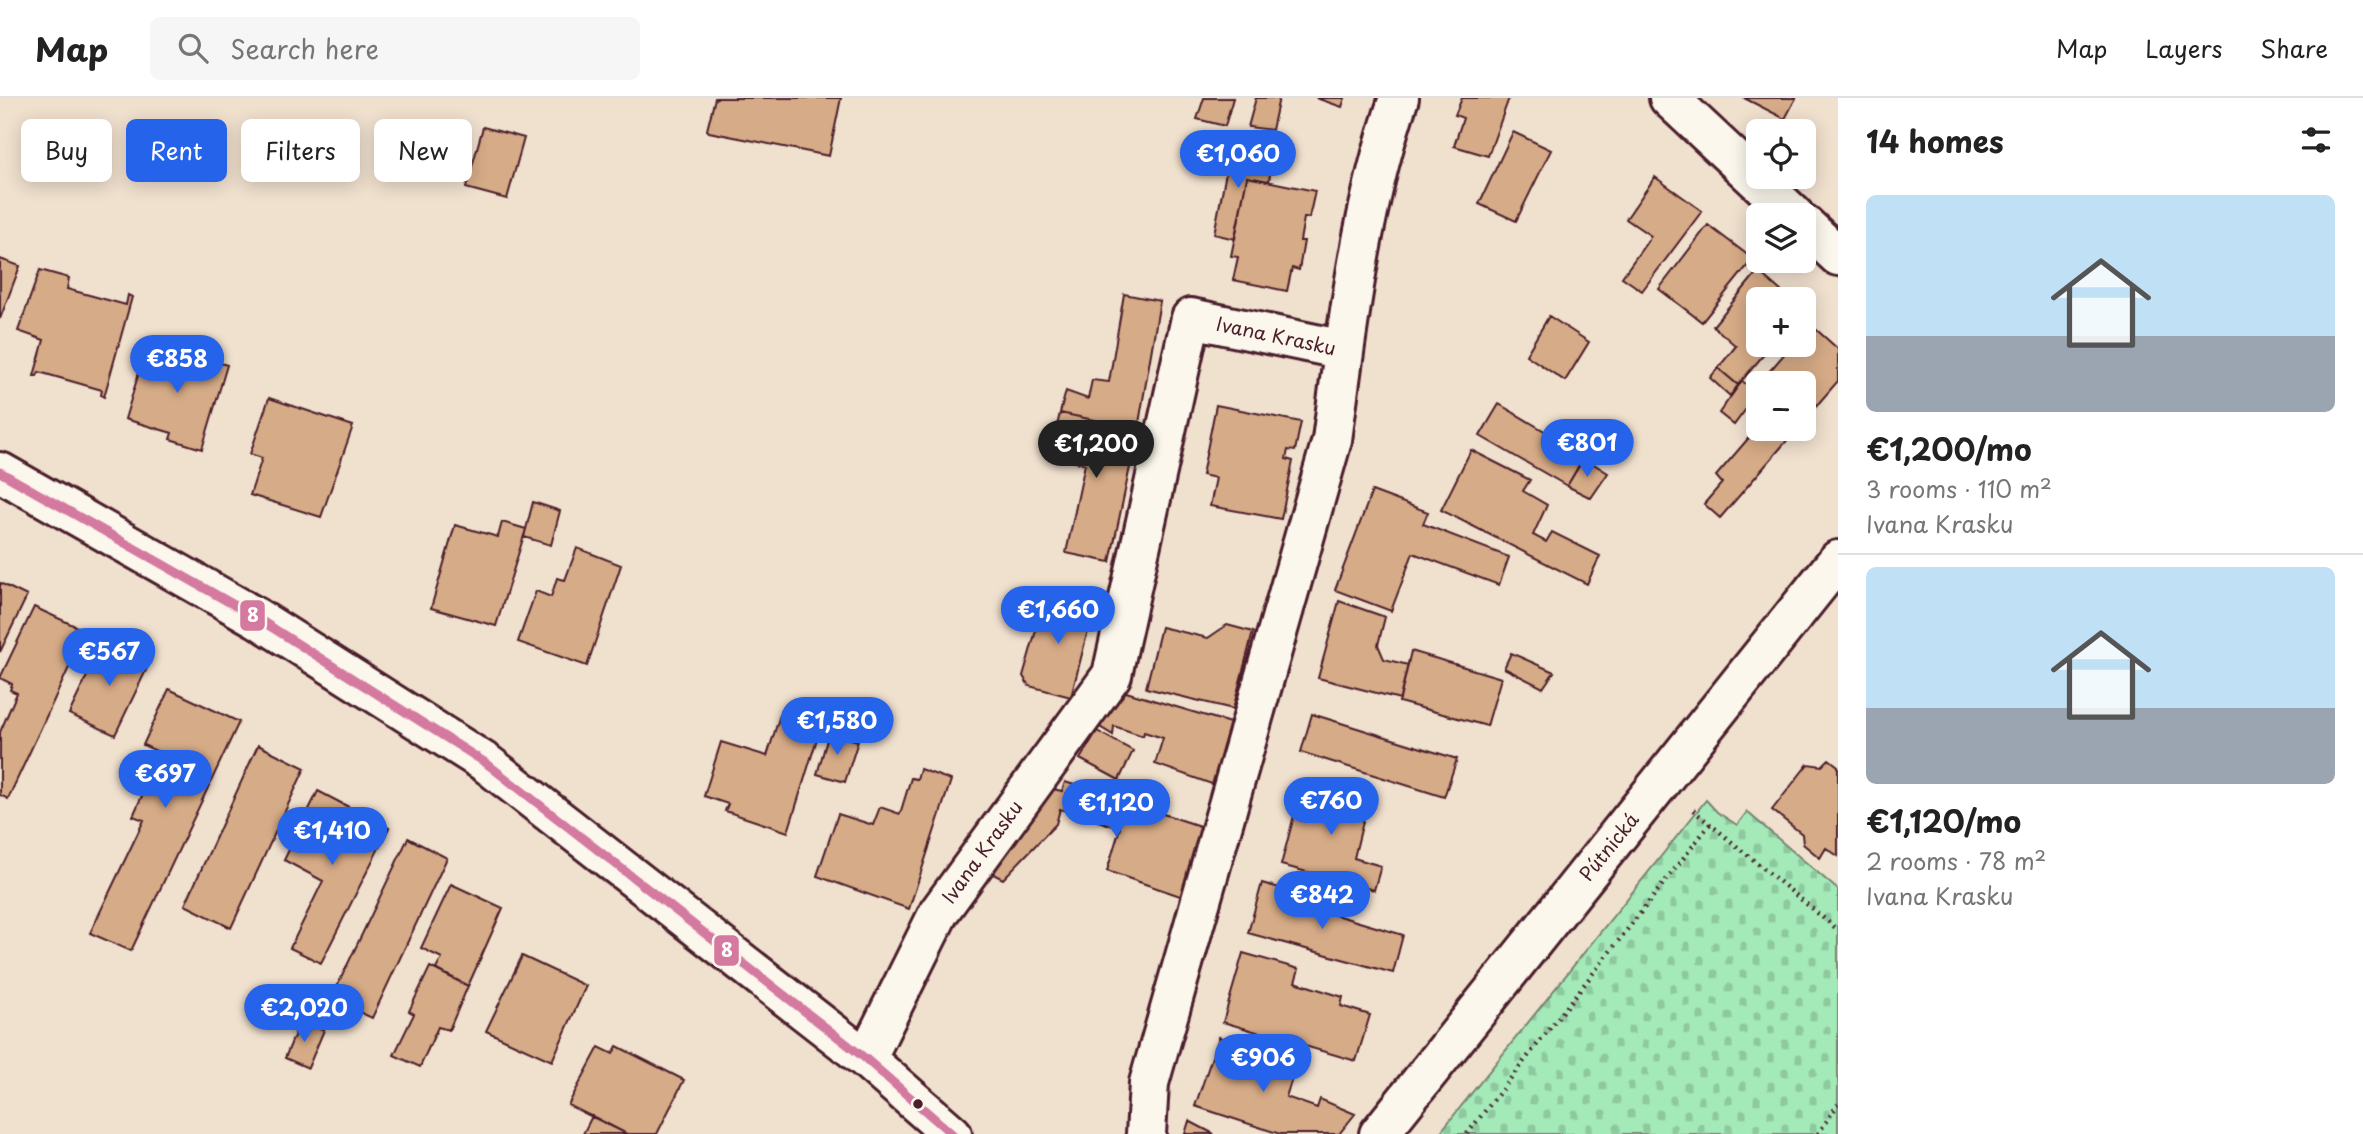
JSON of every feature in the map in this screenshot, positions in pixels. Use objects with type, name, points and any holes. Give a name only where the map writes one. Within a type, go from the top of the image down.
[{"type":"street","name":"Ivana Krasku","points":[[1146,1134],[1149,1083],[1332,440],[1344,350],[1382,147],[1399,98]]},
{"type":"street","points":[[1669,98],[1781,203]]},
{"type":"street","points":[[1816,235],[1838,256]]},
{"type":"street","name":"Ivana Krasku","points":[[866,1059],[939,912],[1112,676],[1191,318],[1344,350]]},
{"type":"street","points":[[0,472],[257,618],[486,763],[866,1059],[952,1134]]},
{"type":"street","name":"Pútnická","points":[[1379,1134],[1838,560]]},
{"type":"path","points":[[1692,809],[1838,930]]},
{"type":"path","points":[[1467,1134],[1710,824]]},
{"type":"path","points":[[1818,1134],[1838,1104]]},
{"type":"green space","points":[[1706,800],[1717,812],[1737,825],[1747,812],[1838,890],[1838,1134],[1439,1134]]},
{"type":"building","points":[[715,98],[841,98],[829,156],[709,132],[707,130]]},
{"type":"building","points":[[1204,98],[1233,98],[1225,126],[1197,119]]},
{"type":"building","points":[[1256,98],[1279,98],[1272,130],[1248,127]]},
{"type":"building","points":[[1316,98],[1345,98],[1342,107]]},
{"type":"building","points":[[1462,98],[1509,98],[1488,156],[1454,146],[1463,118],[1455,115]]},
{"type":"building","points":[[1744,98],[1796,98],[1785,119]]},
{"type":"building","points":[[483,127],[524,138],[507,199],[466,188],[468,182],[472,182],[472,166]]},
{"type":"building","points":[[1513,132],[1551,150],[1516,221],[1479,204]]},
{"type":"building","points":[[1230,152],[1272,161],[1269,181],[1247,177],[1235,239],[1214,234]]},
{"type":"building","points":[[1247,177],[1315,191],[1309,218],[1304,218],[1300,241],[1304,241],[1299,270],[1292,268],[1287,291],[1233,280],[1238,257],[1231,256]]},
{"type":"building","points":[[1655,177],[1702,211],[1642,291],[1622,277],[1651,236],[1626,219]]},
{"type":"building","points":[[1708,225],[1746,254],[1746,268],[1702,322],[1659,289]]},
{"type":"building","points":[[0,259],[20,266],[0,319]]},
{"type":"building","points":[[40,270],[69,278],[67,289],[126,305],[128,295],[132,297],[104,397],[101,395],[102,390],[39,372],[34,376],[44,340],[18,331]]},
{"type":"building","points":[[1756,273],[1760,273],[1776,287],[1746,287],[1746,357],[1762,357],[1750,371],[1746,371],[1746,376],[1738,385],[1718,368],[1736,346],[1713,326]]},
{"type":"building","points":[[1124,294],[1160,301],[1138,429],[1060,413],[1066,391],[1088,399],[1092,380],[1109,382]]},
{"type":"building","points":[[1549,316],[1589,342],[1565,381],[1526,355]]},
{"type":"building","points":[[1816,329],[1838,349],[1838,381],[1816,406],[1816,371],[1770,371],[1782,357],[1816,357]]},
{"type":"building","points":[[146,349],[175,358],[176,350],[227,365],[202,449],[170,439],[172,433],[125,419]]},
{"type":"building","points":[[1718,368],[1738,385],[1730,396],[1710,378]]},
{"type":"building","points":[[1742,381],[1746,384],[1746,409],[1734,425],[1719,413]]},
{"type":"building","points":[[269,398],[353,426],[321,517],[250,495],[262,458],[250,454]]},
{"type":"building","points":[[1499,404],[1585,455],[1567,486],[1480,436]]},
{"type":"building","points":[[1216,405],[1301,422],[1295,451],[1288,450],[1286,459],[1293,461],[1281,519],[1210,506],[1216,478],[1202,475]]},
{"type":"building","points":[[1060,413],[1138,429],[1110,562],[1066,553],[1085,464],[1050,456]]},
{"type":"building","points":[[1746,441],[1787,441],[1720,518],[1704,504],[1722,483],[1716,476]]},
{"type":"building","points":[[1471,450],[1530,480],[1523,491],[1547,505],[1533,535],[1546,542],[1552,532],[1600,556],[1587,584],[1441,510]]},
{"type":"building","points":[[1584,458],[1608,473],[1591,498],[1567,486]]},
{"type":"building","points":[[1372,491],[1428,512],[1423,524],[1509,557],[1499,585],[1413,553],[1391,611],[1335,590]]},
{"type":"building","points":[[533,502],[560,511],[551,545],[524,537]]},
{"type":"building","points":[[502,522],[526,529],[496,626],[431,608],[455,525],[498,537]]},
{"type":"building","points":[[577,548],[621,565],[587,666],[518,642],[536,591],[551,597],[557,578],[565,580]]},
{"type":"building","points":[[0,583],[27,596],[0,652]]},
{"type":"building","points":[[1046,595],[1094,607],[1071,697],[1029,686],[1023,676]]},
{"type":"building","points":[[1339,601],[1385,617],[1378,645],[1384,659],[1408,665],[1400,699],[1318,678]]},
{"type":"building","points":[[34,607],[86,631],[8,799],[0,795],[0,732],[17,693],[10,690],[12,684],[0,678]]},
{"type":"building","points":[[1227,625],[1253,632],[1233,709],[1146,688],[1161,627],[1208,638]]},
{"type":"building","points":[[104,640],[150,662],[115,735],[69,714]]},
{"type":"building","points":[[1411,651],[1501,678],[1487,726],[1399,702]]},
{"type":"building","points":[[1511,653],[1554,672],[1543,688],[1504,668]]},
{"type":"building","points":[[169,689],[239,722],[131,951],[90,933],[144,820],[133,816],[161,753],[143,745]]},
{"type":"building","points":[[1116,689],[1240,726],[1223,788],[1155,764],[1163,738],[1144,732],[1143,736],[1114,726],[1113,735],[1100,727]]},
{"type":"building","points":[[1312,714],[1457,759],[1444,797],[1301,752]]},
{"type":"building","points":[[780,715],[820,729],[788,832],[725,811],[728,804],[704,796],[721,742],[767,756]]},
{"type":"building","points":[[1097,731],[1133,751],[1119,780],[1080,759]]},
{"type":"building","points":[[829,733],[858,741],[845,782],[817,774]]},
{"type":"building","points":[[258,745],[305,768],[231,928],[185,905]]},
{"type":"building","points":[[1829,759],[1838,766],[1838,856],[1826,848],[1820,858],[1803,844],[1802,834],[1772,810],[1808,764],[1822,766]]},
{"type":"building","points":[[920,769],[951,780],[909,909],[817,876],[838,814],[873,825],[880,807],[900,814],[911,778],[917,779]]},
{"type":"building","points":[[1065,782],[1209,829],[1186,898],[1107,871],[1120,828],[1060,809],[1056,824],[1003,879],[983,869],[1053,789],[1062,791]]},
{"type":"building","points":[[1333,783],[1370,793],[1354,858],[1381,866],[1374,890],[1281,865],[1300,793],[1328,801]]},
{"type":"building","points":[[318,791],[389,828],[321,963],[290,948],[323,881],[284,860]]},
{"type":"building","points":[[408,838],[447,858],[372,1018],[331,999]]},
{"type":"building","points":[[1262,883],[1297,893],[1295,903],[1403,935],[1393,973],[1248,933]]},
{"type":"building","points":[[451,884],[503,908],[468,986],[436,969],[442,958],[421,948]]},
{"type":"building","points":[[1243,953],[1299,969],[1295,982],[1343,997],[1341,1006],[1370,1015],[1356,1061],[1223,1022]]},
{"type":"building","points":[[522,956],[586,986],[552,1061],[486,1031]]},
{"type":"building","points":[[430,967],[468,986],[449,1030],[438,1027],[420,1067],[394,1055],[414,1014],[409,1011]]},
{"type":"building","points":[[301,1019],[324,1030],[308,1068],[285,1058]]},
{"type":"building","points":[[1219,1037],[1296,1066],[1286,1097],[1317,1108],[1320,1099],[1355,1114],[1339,1134],[1280,1134],[1195,1106]]},
{"type":"building","points":[[617,1046],[684,1080],[657,1134],[627,1134],[568,1105],[599,1047],[613,1054]]},
{"type":"building","points":[[592,1116],[627,1134],[583,1134]]},
{"type":"building","points":[[1189,1121],[1214,1134],[1185,1134]]},
{"type":"transit line","name":"8","points":[[0,472],[257,618],[486,763],[866,1059],[952,1134]]}]
